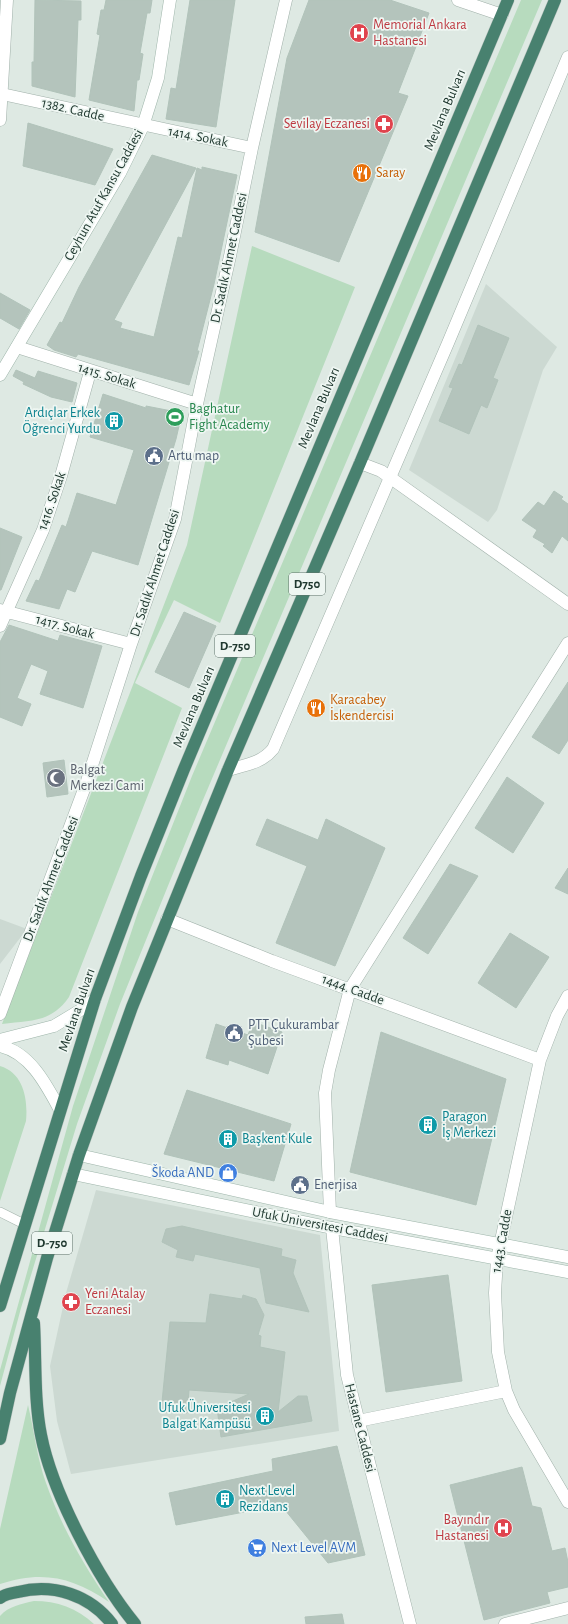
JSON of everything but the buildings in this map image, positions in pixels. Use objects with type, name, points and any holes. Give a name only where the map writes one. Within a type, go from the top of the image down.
[{"type":"highway","name":"Mevlana Bulvarı","points":[[0,1306],[24,1224],[95,999],[141,876],[184,769],[508,0]]},
{"type":"highway","name":"D750","points":[[73,1174],[132,1007],[228,770],[555,0]]},
{"type":"highway","name":"D-750","points":[[0,1439],[10,1393],[33,1314],[47,1258],[73,1174]]},
{"type":"highway","points":[[33,1314],[37,1405],[41,1436],[49,1462],[69,1515],[99,1572],[135,1624]]},
{"type":"highway","points":[[0,1598],[26,1590],[51,1589],[65,1592],[80,1597],[100,1610],[112,1624]]},
{"type":"street","points":[[0,120],[7,0]]},
{"type":"street","name":"Ceyhun Atuf Kansu Caddesi","points":[[0,375],[120,173],[144,126],[158,78],[170,0]]},
{"type":"street","name":"Dr. Sadık Ahmet Caddesi","points":[[0,1014],[86,784],[131,644],[175,519],[197,404],[229,263],[252,148],[286,0]]},
{"type":"street","points":[[458,0],[502,15]]},
{"type":"street","points":[[228,770],[255,763],[273,749],[448,343],[568,57]]},
{"type":"street","name":"1382. Cadde","points":[[2,94],[144,126]]},
{"type":"street","name":"1414. Sokak","points":[[144,126],[252,148]]},
{"type":"street","name":"1415. Sokak","points":[[17,347],[90,372],[197,404]]},
{"type":"street","name":"1416. Sokak","points":[[0,626],[3,611],[43,530],[61,476],[90,372]]},
{"type":"street","points":[[360,462],[381,471],[568,604]]},
{"type":"street","name":"1417. Sokak","points":[[3,611],[131,644]]},
{"type":"street","name":"Hastane Caddesi","points":[[410,1624],[358,1421],[345,1364],[330,1212],[325,1093],[329,1070],[350,988],[568,643]]},
{"type":"street","name":"1444. Cadde","points":[[167,919],[272,961],[350,988],[540,1060]]},
{"type":"street","name":"1443. Cadde","points":[[568,996],[557,1016],[540,1060],[496,1259],[496,1316],[498,1352],[506,1392],[514,1410],[568,1502]]},
{"type":"street","points":[[0,1040],[54,1026],[80,1011],[95,999]]},
{"type":"street","points":[[0,1046],[17,1054],[33,1068],[47,1086],[60,1110]]},
{"type":"street","name":"Ufuk Üniversitesi Caddesi","points":[[79,1155],[330,1212],[568,1257]]},
{"type":"street","name":"Ufuk Üniversitesi Caddesi","points":[[73,1174],[332,1228],[568,1272]]},
{"type":"street","points":[[0,1212],[24,1224]]},
{"type":"street","points":[[358,1421],[506,1392]]},
{"type":"street","points":[[505,1624],[568,1608]]},
{"type":"shaded area","points":[[486,284],[557,347],[543,370],[497,510],[488,522],[409,470]]},
{"type":"shaded area","points":[[0,919],[27,929],[0,964]]},
{"type":"shaded area","points":[[96,1190],[320,1235],[339,1431],[71,1474],[57,1421],[50,1366],[66,1293]]},
{"type":"green space","points":[[521,0],[542,0],[200,807],[120,1004],[77,1124],[21,1308],[0,1386],[0,1370],[73,1106],[138,912],[192,776]]},
{"type":"green space","points":[[252,246],[355,287],[220,623],[174,600],[135,683],[182,708],[69,997],[55,1012],[48,1016],[31,1021],[2,1024],[187,545]]},
{"type":"green space","points":[[0,1066],[14,1075],[23,1088],[26,1105],[26,1121],[0,1201]]},
{"type":"green space","points":[[28,1405],[40,1464],[52,1499],[73,1544],[109,1602],[96,1593],[83,1587],[57,1578],[30,1577],[0,1584],[0,1529]]},
{"type":"green space","points":[[34,1601],[51,1602],[66,1606],[81,1614],[94,1624],[0,1624],[0,1616],[7,1610]]},
{"type":"place","name":"Memorial Ankara Hastanesi","points":[[359,33]]},
{"type":"place","name":"Sevilay Eczanesi","points":[[384,124]]},
{"type":"place","name":"Saray","points":[[362,173]]},
{"type":"place","name":"Baghatur Fight Academy","points":[[175,417]]},
{"type":"place","name":"Ardıçlar Erkek Öğrenci Yurdu","points":[[114,421]]},
{"type":"place","name":"Artu map","points":[[154,456]]},
{"type":"place","name":"Karacabey İskendercisi","points":[[316,708]]},
{"type":"place","name":"Balgat Merkezi Cami","points":[[56,778]]},
{"type":"place","name":"PTT Çukurambar Şubesi","points":[[234,1033]]},
{"type":"place","name":"Paragon İş Merkezi","points":[[428,1125]]},
{"type":"place","name":"Başkent Kule","points":[[228,1139]]},
{"type":"place","name":"Škoda AND","points":[[228,1173]]},
{"type":"place","name":"Enerjisa","points":[[300,1185]]},
{"type":"place","name":"Yeni Atalay Eczanesi","points":[[71,1302]]},
{"type":"place","name":"Ufuk Üniversitesi Balgat Kampüsü","points":[[265,1416]]},
{"type":"place","name":"Next Level Rezidans","points":[[225,1499]]},
{"type":"place","name":"Bayındır Hastanesi","points":[[503,1528]]},
{"type":"place","name":"Next Level AVM","points":[[257,1548]]}]
